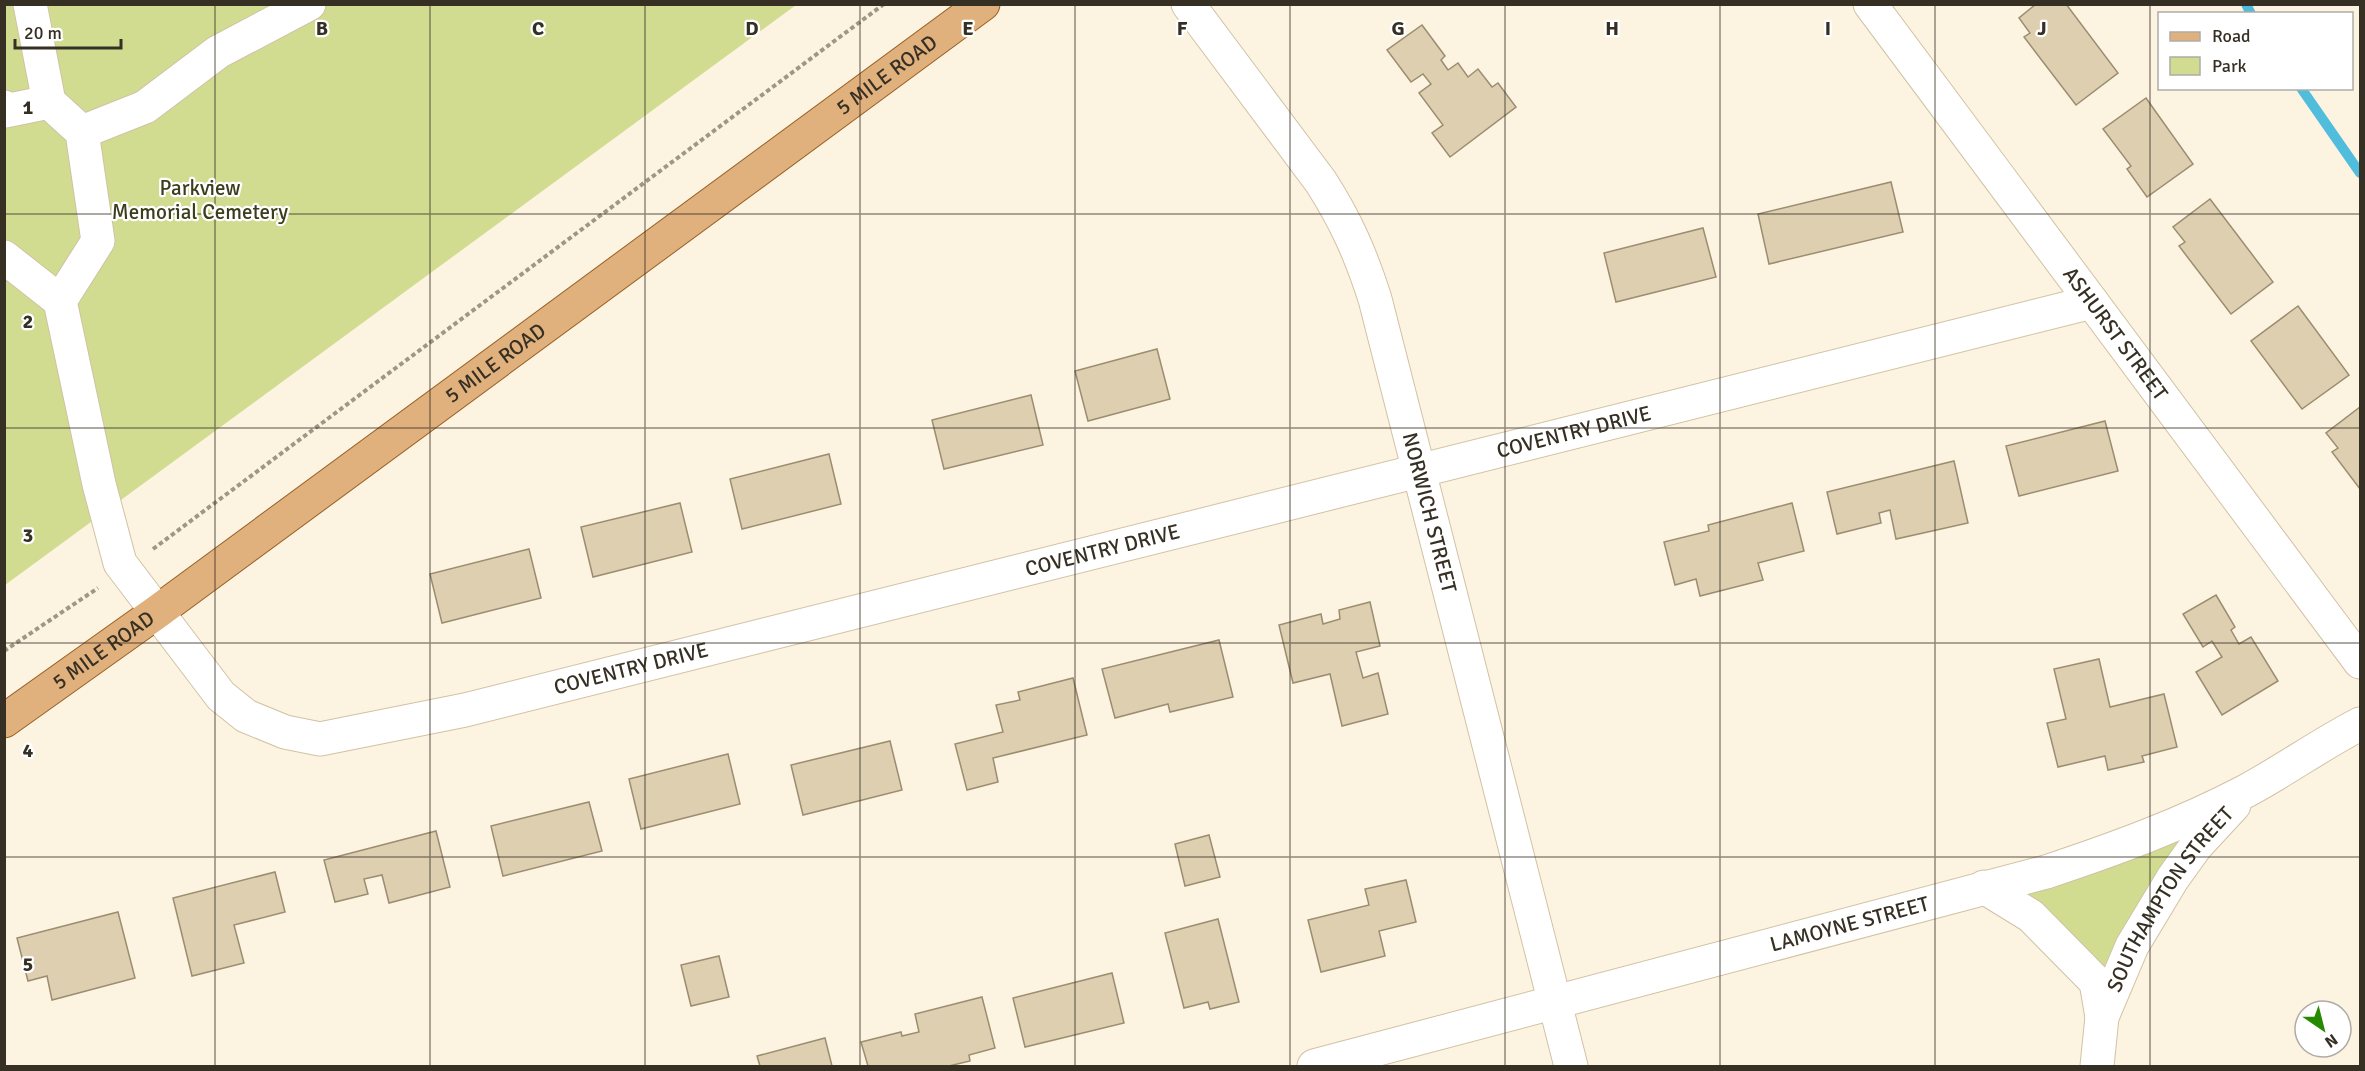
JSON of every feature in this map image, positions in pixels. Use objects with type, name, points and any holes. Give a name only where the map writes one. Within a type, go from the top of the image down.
[{"type":"main road","name":"5 MILE ROAD","points":[[4,721],[157,612],[983,4]]},
{"type":"street","points":[[4,257],[60,301],[98,241],[82,132],[49,102],[30,4]]},
{"type":"street","points":[[82,132],[145,107],[218,52],[309,4]]},
{"type":"street","name":"NORWICH STREET","points":[[1188,4],[1321,182],[1341,212],[1358,246],[1375,299],[1571,1066]]},
{"type":"street","name":"ASHURST STREET","points":[[1870,4],[2361,662]]},
{"type":"street","points":[[5,111],[49,102]]},
{"type":"street","name":"COVENTRY DRIVE","points":[[60,301],[99,484],[120,563],[221,696],[246,716],[285,732],[320,739],[465,710],[2092,302]]},
{"type":"street","name":"LAMOYNE STREET","points":[[1314,1066],[2046,872],[2122,847],[2177,825],[2248,790],[2330,740],[2361,724]]},
{"type":"street","name":"SOUTHAMPTON STREET","points":[[2102,1017],[2132,946],[2173,878],[2196,846],[2248,790]]},
{"type":"street","name":"SOUTHAMPTON STREET","points":[[1984,887],[2031,916],[2096,982],[2102,1017],[2097,1066]]},
{"type":"path","points":[[4,651],[126,568],[884,4]]},
{"type":"green space","name":"Parkview Memorial Cemetery","points":[[5,5],[796,5],[5,585]]},
{"type":"green space","points":[[2248,790],[2096,982],[1984,887]]},
{"type":"building","points":[[2036,4],[2066,4],[2118,73],[2076,105],[2024,37],[2030,33],[2019,18]]},
{"type":"building","points":[[1422,25],[1445,56],[1441,60],[1448,70],[1458,63],[1468,77],[1478,69],[1492,87],[1498,83],[1516,107],[1450,157],[1432,133],[1443,125],[1419,93],[1431,84],[1423,74],[1411,82],[1387,50]]},
{"type":"building","points":[[2146,98],[2193,164],[2147,197],[2127,169],[2131,166],[2103,129]]},
{"type":"building","points":[[1891,182],[1903,232],[1769,264],[1758,214]]},
{"type":"building","points":[[2210,199],[2273,282],[2231,314],[2179,246],[2185,242],[2173,227]]},
{"type":"building","points":[[1703,228],[1716,277],[1616,302],[1604,253]]},
{"type":"building","points":[[2298,306],[2349,375],[2302,409],[2251,341]]},
{"type":"building","points":[[1157,349],[1170,399],[1088,421],[1075,371]]},
{"type":"building","points":[[1031,395],[1043,445],[944,469],[932,420]]},
{"type":"building","points":[[2360,407],[2360,489],[2332,452],[2338,448],[2326,433]]},
{"type":"building","points":[[2105,421],[2118,471],[2019,496],[2006,446]]},
{"type":"building","points":[[829,454],[841,504],[742,529],[730,479]]},
{"type":"building","points":[[1954,461],[1968,523],[1896,539],[1890,510],[1879,513],[1881,523],[1837,534],[1827,492]]},
{"type":"building","points":[[680,503],[692,552],[593,577],[581,527]]},
{"type":"building","points":[[1792,503],[1804,551],[1758,563],[1763,580],[1700,596],[1696,579],[1675,585],[1664,542],[1709,531],[1708,525]]},
{"type":"building","points":[[529,549],[541,598],[442,623],[430,574]]},
{"type":"building","points":[[2216,595],[2235,627],[2231,630],[2239,644],[2251,637],[2278,681],[2222,715],[2196,672],[2222,657],[2212,641],[2203,647],[2183,614]]},
{"type":"building","points":[[1370,602],[1380,646],[1356,652],[1363,678],[1378,673],[1388,714],[1342,726],[1330,674],[1293,683],[1279,625],[1321,614],[1323,624],[1340,619],[1339,610]]},
{"type":"building","points":[[1219,640],[1233,697],[1170,712],[1168,704],[1115,718],[1102,669]]},
{"type":"building","points":[[2099,659],[2110,707],[2164,694],[2177,747],[2142,756],[2144,762],[2108,770],[2105,756],[2058,767],[2047,723],[2066,719],[2054,669]]},
{"type":"building","points":[[1073,678],[1087,735],[993,758],[998,782],[967,790],[955,744],[1003,732],[996,705],[1020,700],[1018,692]]},
{"type":"building","points":[[890,741],[902,790],[803,815],[791,765]]},
{"type":"building","points":[[728,754],[740,804],[641,829],[629,779]]},
{"type":"building","points":[[589,802],[602,851],[503,876],[491,826]]},
{"type":"building","points":[[436,831],[450,887],[389,903],[382,875],[364,879],[368,894],[335,902],[324,860]]},
{"type":"building","points":[[1209,835],[1220,877],[1185,886],[1175,844]]},
{"type":"building","points":[[275,872],[285,912],[234,925],[244,963],[192,976],[173,898]]},
{"type":"building","points":[[1406,880],[1416,922],[1379,931],[1385,956],[1321,972],[1308,920],[1369,905],[1365,889]]},
{"type":"building","points":[[118,912],[135,978],[52,1000],[47,976],[28,981],[17,938]]},
{"type":"building","points":[[1218,919],[1239,1002],[1210,1009],[1208,1002],[1184,1008],[1165,933]]},
{"type":"building","points":[[719,956],[729,997],[691,1006],[681,965]]},
{"type":"building","points":[[1112,973],[1124,1023],[1025,1047],[1013,998]]},
{"type":"building","points":[[982,997],[995,1048],[969,1055],[970,1061],[949,1066],[868,1066],[861,1042],[901,1032],[902,1036],[919,1032],[915,1014]]},
{"type":"building","points":[[825,1038],[832,1066],[760,1066],[757,1056]]},
{"type":"waterway","points":[[2246,4],[2250,12]]},
{"type":"waterway","points":[[2302,90],[2360,173]]}]
